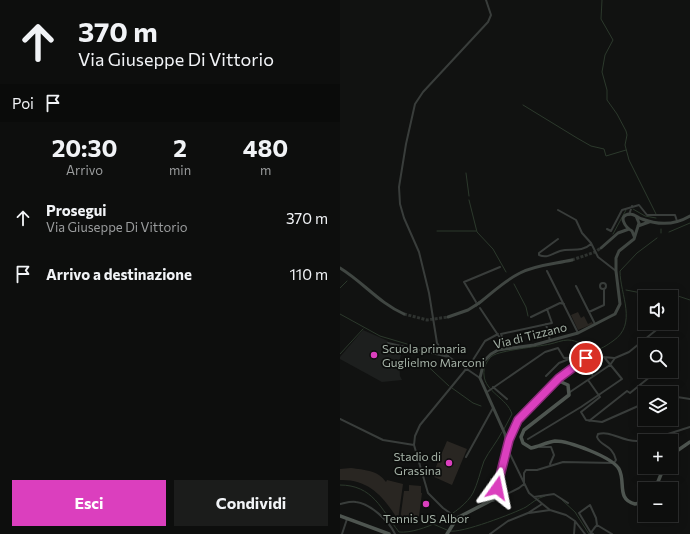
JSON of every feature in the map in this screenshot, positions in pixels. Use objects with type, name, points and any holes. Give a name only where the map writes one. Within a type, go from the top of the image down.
[{"type":"main road","points":[[615,235],[623,223],[624,218],[629,214],[653,222],[667,224],[677,222],[690,216]]},
{"type":"main road","name":"Via di Tizzano","points":[[480,378],[482,365],[487,358],[498,350],[550,341],[578,333],[611,317],[618,309],[620,304],[616,271],[617,255],[634,237],[639,221],[635,215]]},
{"type":"main road","points":[[601,248],[615,235],[622,231],[629,230],[644,223],[653,222]]},
{"type":"main road","points":[[623,223],[633,232],[634,237]]},
{"type":"main road","points":[[448,317],[468,310],[500,286],[525,270],[572,260]]},
{"type":"main road","points":[[340,268],[375,297],[404,314]]},
{"type":"main road","points":[[480,378],[505,434],[507,446]]},
{"type":"main road","points":[[447,534],[456,517],[490,502],[507,446],[518,420],[557,381],[566,382],[569,386],[570,392],[566,398],[523,432],[521,438],[524,444],[529,447],[550,442],[559,442],[605,456],[614,463],[620,472],[622,492],[625,499],[635,504],[638,503]]},
{"type":"main road","points":[[678,450],[690,442]]},
{"type":"main road","points":[[340,516],[389,534]]},
{"type":"street","points":[[480,378],[465,369],[443,352],[437,342],[429,294],[419,252],[401,210],[399,187],[406,144],[416,102],[423,92],[488,22],[491,15],[486,0]]},
{"type":"street","points":[[607,229],[611,231],[622,210],[639,205],[645,214],[650,216],[675,215],[677,222]]},
{"type":"street","points":[[629,214],[632,206]]},
{"type":"street","points":[[558,210],[576,220],[598,257],[616,271]]},
{"type":"street","name":"Via di Tizzano","points":[[631,210],[635,215]]},
{"type":"street","points":[[558,240],[541,251],[539,253],[540,255],[549,256],[561,250],[571,251],[587,247],[591,243]]},
{"type":"street","points":[[477,303],[464,282],[500,267]]},
{"type":"street","name":"Via di Tizzano","points":[[547,271],[561,302],[564,304],[578,333]]},
{"type":"street","points":[[576,286],[596,324]]},
{"type":"street","points":[[590,312],[604,305],[604,289]]},
{"type":"street","points":[[531,316],[561,302]]},
{"type":"street","points":[[480,308],[506,348]]},
{"type":"street","points":[[506,348],[501,334],[544,323],[552,323],[547,309]]},
{"type":"street","points":[[546,324],[550,341]]},
{"type":"street","points":[[557,381],[583,360],[592,357],[615,358],[629,352],[656,330]]},
{"type":"street","points":[[456,517],[433,499],[428,493],[414,445],[415,436],[420,425],[487,339],[498,334]]},
{"type":"street","points":[[388,343],[449,357]]},
{"type":"street","points":[[487,391],[545,352],[558,348],[564,358],[581,357],[593,376]]},
{"type":"street","points":[[546,376],[559,363],[572,357]]},
{"type":"street","points":[[528,439],[581,407],[622,379],[604,357]]},
{"type":"street","points":[[570,392],[610,365],[615,358]]},
{"type":"street","points":[[588,421],[627,391],[630,394],[649,378]]},
{"type":"street","points":[[588,380],[599,394]]},
{"type":"street","points":[[493,387],[507,399]]},
{"type":"street","points":[[599,394],[598,399],[581,414],[588,421],[607,421],[638,406]]},
{"type":"street","points":[[678,397],[690,399]]},
{"type":"street","points":[[466,457],[493,408]]},
{"type":"street","points":[[340,419],[383,440],[414,445]]},
{"type":"street","points":[[524,484],[524,473],[526,470],[537,470],[563,462],[614,463],[616,460],[614,452],[597,438],[598,434],[606,432],[624,440],[637,441],[690,427]]},
{"type":"street","points":[[507,446],[524,484],[534,498],[550,510],[566,516],[575,522],[585,534]]},
{"type":"street","points":[[537,446],[551,447],[554,455],[550,465]]},
{"type":"street","points":[[491,479],[494,486],[502,496]]},
{"type":"street","points":[[490,502],[524,484]]},
{"type":"street","points":[[534,498],[554,494],[568,503]]},
{"type":"street","points":[[340,504],[354,501],[361,503],[380,516],[395,534]]},
{"type":"street","points":[[492,534],[508,522],[528,513],[542,504]]},
{"type":"street","points":[[590,505],[596,518],[597,525],[591,534],[579,513],[590,505]]},
{"type":"street","points":[[528,513],[550,510]]},
{"type":"street","points":[[342,534],[347,518]]},
{"type":"street","points":[[574,534],[575,522]]},
{"type":"street","points":[[597,525],[612,534]]},
{"type":"shaded area","points":[[578,312],[581,318],[584,316],[588,324],[592,322],[593,324],[578,330],[571,315]]},
{"type":"shaded area","points":[[363,330],[388,341],[387,345],[401,355],[399,362],[400,376],[402,380],[382,382],[340,359],[340,357]]},
{"type":"shaded area","name":"Stadio di Grassina","points":[[447,441],[467,449],[452,485],[432,476]]},
{"type":"shaded area","points":[[351,468],[375,473],[386,482],[387,480],[403,484],[398,520],[387,504],[375,491],[367,486],[350,480],[340,480],[340,469]]},
{"type":"shaded area","points":[[409,485],[421,486],[422,493],[418,524],[400,521],[404,491],[409,491]]},
{"type":"waterway","points":[[602,0],[601,19],[613,40],[605,55],[602,72],[607,90],[607,100],[617,114],[626,131],[627,135],[625,145],[629,160],[656,214]]},
{"type":"waterway","points":[[523,105],[591,146],[604,149],[606,156],[626,150]]},
{"type":"waterway","points":[[466,173],[469,196]]},
{"type":"waterway","points":[[469,200],[477,232],[493,249],[506,272]]},
{"type":"waterway","points":[[633,209],[645,216],[656,218]]},
{"type":"waterway","points":[[613,234],[626,210]]},
{"type":"waterway","points":[[669,232],[690,223]]},
{"type":"waterway","points":[[437,231],[476,231]]},
{"type":"waterway","points":[[504,429],[512,414],[506,404],[492,391],[485,381],[484,370],[488,360],[492,356],[503,352],[566,340],[578,342],[593,350],[606,346],[613,341],[625,326],[626,318],[620,271],[637,253],[657,238]]},
{"type":"waterway","points":[[340,288],[347,281]]},
{"type":"waterway","points":[[514,284],[526,307],[528,316]]},
{"type":"waterway","points":[[626,290],[652,295],[675,295],[690,300]]},
{"type":"waterway","points":[[340,314],[380,336],[407,344]]},
{"type":"waterway","points":[[340,354],[363,329]]},
{"type":"waterway","points":[[419,358],[449,386]]},
{"type":"waterway","points":[[452,388],[473,403],[481,406]]},
{"type":"waterway","points":[[340,485],[361,489],[368,494],[381,507],[399,532],[418,530],[451,515],[468,500],[475,489],[484,461],[502,432]]},
{"type":"waterway","points":[[450,531],[476,526],[511,514],[545,496]]},
{"type":"waterway","points":[[562,500],[575,512],[589,534]]},
{"type":"waterway","points":[[433,524],[447,530]]},
{"type":"tunnel","points":[[572,260],[595,252],[601,248]]},
{"type":"tunnel","points":[[404,314],[427,320],[448,317]]},
{"type":"place","name":"Scuola primaria Guglielmo Marconi","points":[[374,355]]},
{"type":"place","name":"Stadio di Grassina","points":[[449,463]]},
{"type":"place","name":"Tennis US Albor","points":[[426,504]]},
{"type":"route","points":[[497,488],[496,487],[509,440],[518,420],[551,385],[586,358]]}]
